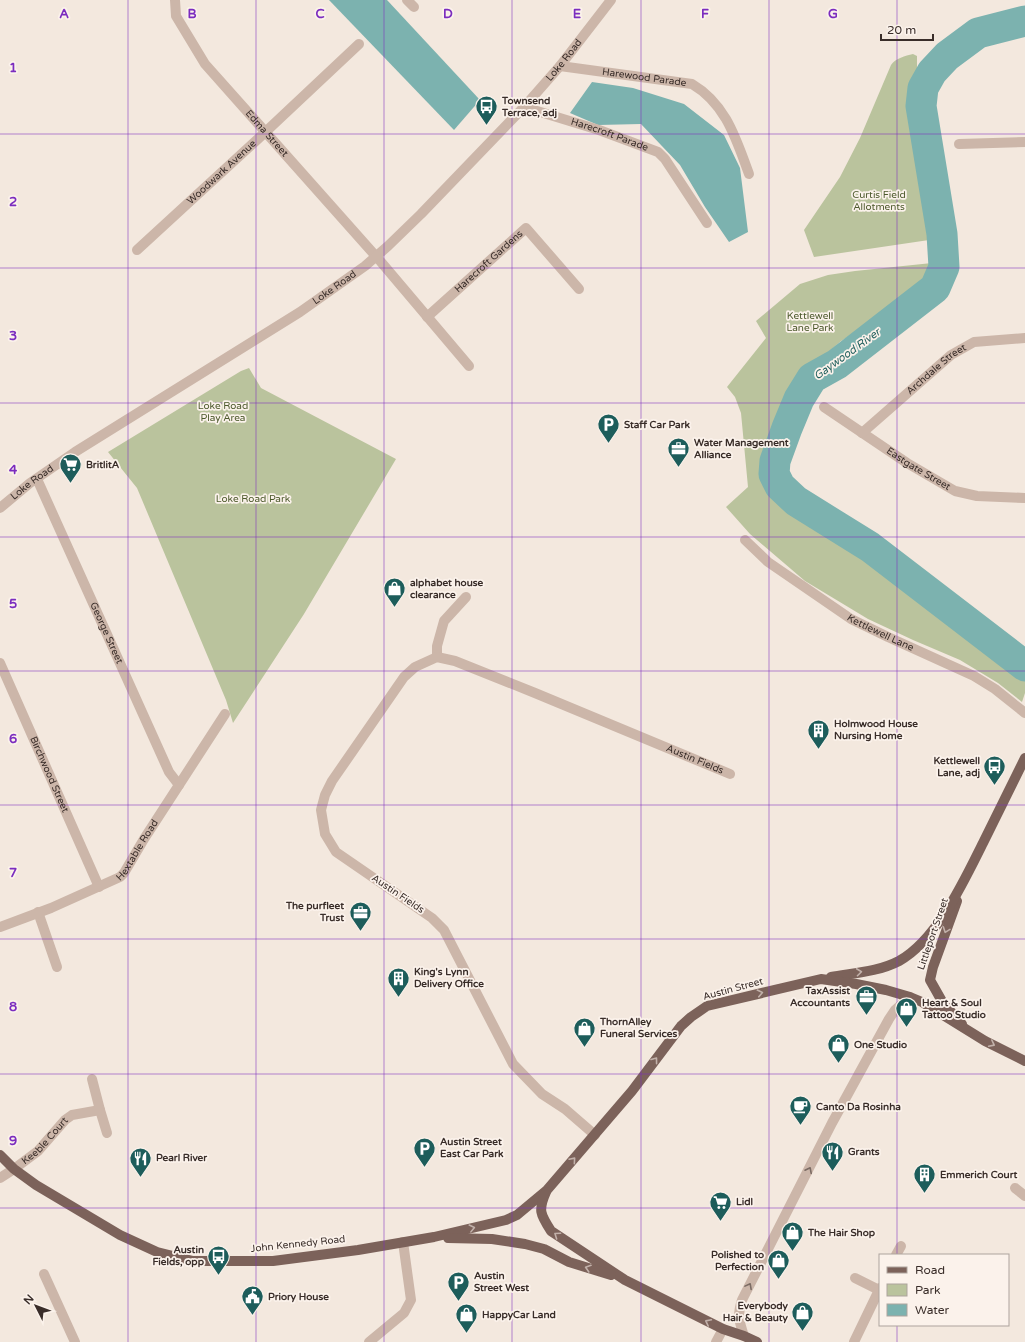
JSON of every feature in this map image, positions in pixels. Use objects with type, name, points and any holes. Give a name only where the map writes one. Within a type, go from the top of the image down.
[{"type":"main road","name":"Littleport Street","points":[[821,979],[856,972],[872,971],[894,963],[911,952],[927,937],[939,922],[964,880],[1025,758]]},
{"type":"main road","name":"Littleport Street","points":[[964,880],[933,967],[930,980],[943,1003],[969,1031]]},
{"type":"main road","name":"Austin Street","points":[[547,1190],[632,1091],[680,1026],[691,1016],[707,1006],[821,979],[856,984],[910,997],[922,1002],[969,1031],[1025,1061]]},
{"type":"main road","name":"John Kennedy Road","points":[[0,1155],[14,1169],[36,1185],[120,1235],[157,1252],[193,1261],[273,1261],[434,1238],[506,1220],[517,1215],[547,1190]]},
{"type":"main road","name":"John Kennedy Road","points":[[547,1190],[540,1206],[545,1223],[551,1231],[625,1280],[723,1329],[757,1342]]},
{"type":"main road","name":"John Kennedy Road","points":[[434,1238],[492,1239],[525,1244],[544,1249],[569,1262],[625,1280]]},
{"type":"street","name":"Edma Street","points":[[175,0],[176,16],[205,64],[376,256]]},
{"type":"street","name":"Loke Road","points":[[0,508],[75,452],[219,364],[300,312],[376,256],[421,214],[524,106],[560,66],[611,0]]},
{"type":"street","name":"Woodwark Avenue","points":[[137,250],[358,44]]},
{"type":"street","name":"Harewood Parade","points":[[560,66],[692,84],[704,91],[716,103],[731,127],[749,174]]},
{"type":"street","name":"Harecroft Parade","points":[[524,106],[599,130],[658,152],[665,159],[706,224]]},
{"type":"street","points":[[959,144],[1025,142]]},
{"type":"street","name":"Harecroft Gardens","points":[[428,317],[526,228],[579,289]]},
{"type":"street","points":[[376,256],[469,366]]},
{"type":"street","name":"Archdale Street","points":[[862,433],[951,355],[974,342],[1025,338]]},
{"type":"street","name":"Eastgate Street","points":[[824,407],[907,463],[956,491],[977,496],[1025,498]]},
{"type":"street","name":"George Street","points":[[37,479],[169,772],[179,785]]},
{"type":"street","name":"Kettlewell Lane","points":[[745,540],[768,562],[851,619],[974,676],[995,689],[1025,713]]},
{"type":"street","points":[[437,657],[437,646],[444,621],[466,597]]},
{"type":"street","name":"Austin Fields","points":[[595,1135],[566,1109],[542,1094],[513,1064],[444,930],[432,918],[336,852],[326,834],[320,810],[325,795],[332,781],[404,677],[415,667],[437,657],[455,661],[528,690],[730,774]]},
{"type":"street","name":"Birchwood Street","points":[[0,663],[99,886]]},
{"type":"street","name":"Hextable Road","points":[[0,927],[120,877],[225,714]]},
{"type":"street","points":[[38,912],[58,967]]},
{"type":"street","points":[[744,1336],[738,1318],[742,1300],[832,1123],[889,1019],[895,1010],[910,997]]},
{"type":"street","points":[[92,1079],[108,1133]]},
{"type":"street","name":"Keeble Court","points":[[0,1178],[38,1151],[65,1120],[72,1115],[100,1110]]},
{"type":"street","points":[[1015,1188],[1025,1196]]},
{"type":"street","points":[[369,1342],[404,1313],[410,1300],[404,1242]]},
{"type":"street","points":[[44,1274],[75,1342]]},
{"type":"street","points":[[855,1278],[879,1289]]},
{"type":"street","points":[[854,1342],[879,1291]]},
{"type":"street","points":[[716,1342],[723,1329]]},
{"type":"green space","name":"Curtis Field Allotments","points":[[913,54],[917,56],[917,118],[929,240],[814,257],[804,230],[840,177],[860,138],[891,65],[898,59]]},
{"type":"green space","name":"Kettlewell Lane Park","points":[[932,263],[933,285],[841,341],[809,369],[797,386],[781,425],[770,456],[768,472],[772,486],[783,498],[805,516],[871,557],[935,604],[1025,675],[1025,693],[1022,702],[998,683],[960,660],[868,619],[805,581],[750,534],[726,507],[748,487],[741,413],[735,397],[727,387],[766,338],[756,321],[800,284],[828,275]]},
{"type":"green space","name":"Loke Road Park","points":[[249,368],[261,388],[396,459],[304,614],[233,723],[226,700],[137,488],[108,452],[241,371]]},
{"type":"water","points":[[329,0],[387,0],[480,100],[454,130]]},
{"type":"water","points":[[592,82],[633,88],[684,104],[724,135],[740,168],[748,232],[729,242],[705,207],[680,165],[641,124],[598,125],[570,113]]},
{"type":"waterway","name":"Gaywood River","points":[[1025,21],[978,33],[947,56],[932,72],[923,88],[921,106],[942,234],[944,267],[935,288],[837,364],[812,378],[799,399],[787,428],[775,461],[774,474],[780,486],[796,501],[870,547],[1025,666]]},
{"type":"place","name":"Townsend Terrace, adj","points":[[486,126]]},
{"type":"place","name":"Staff Car Park","points":[[608,444]]},
{"type":"place","name":"Water Management Alliance","points":[[678,468]]},
{"type":"place","name":"BritlitA","points":[[71,484]]},
{"type":"place","name":"alphabet house clearance","points":[[394,608]]},
{"type":"place","name":"Holmwood House Nursing Home","points":[[818,750]]},
{"type":"place","name":"Kettlewell Lane, adj","points":[[995,786]]},
{"type":"place","name":"The purfleet Trust","points":[[360,932]]},
{"type":"place","name":"King's Lynn Delivery Office","points":[[398,998]]},
{"type":"place","name":"TaxAssist Accountants","points":[[866,1016]]},
{"type":"place","name":"Heart & Soul Tattoo Studio","points":[[907,1028]]},
{"type":"place","name":"ThornAlley Funeral Services","points":[[585,1048]]},
{"type":"place","name":"One Studio","points":[[839,1064]]},
{"type":"place","name":"Canto Da Rosinha","points":[[801,1126]]},
{"type":"place","name":"Austin Street East Car Park","points":[[425,1168]]},
{"type":"place","name":"Grants","points":[[833,1172]]},
{"type":"place","name":"Pearl River","points":[[140,1178]]},
{"type":"place","name":"Emmerich Court","points":[[924,1194]]},
{"type":"place","name":"Lidl","points":[[720,1222]]},
{"type":"place","name":"The Hair Shop","points":[[793,1252]]},
{"type":"place","name":"Austin Fields, opp","points":[[219,1276]]},
{"type":"place","name":"Polished to Perfection","points":[[779,1280]]},
{"type":"place","name":"Austin Street West","points":[[458,1302]]},
{"type":"place","name":"Priory House","points":[[252,1316]]},
{"type":"place","name":"Everybody Hair & Beauty","points":[[803,1332]]},
{"type":"place","name":"HappyCar Land","points":[[466,1334]]},
{"type":"park label","name":"Loke Road Play Area","points":[[223,412]]}]
